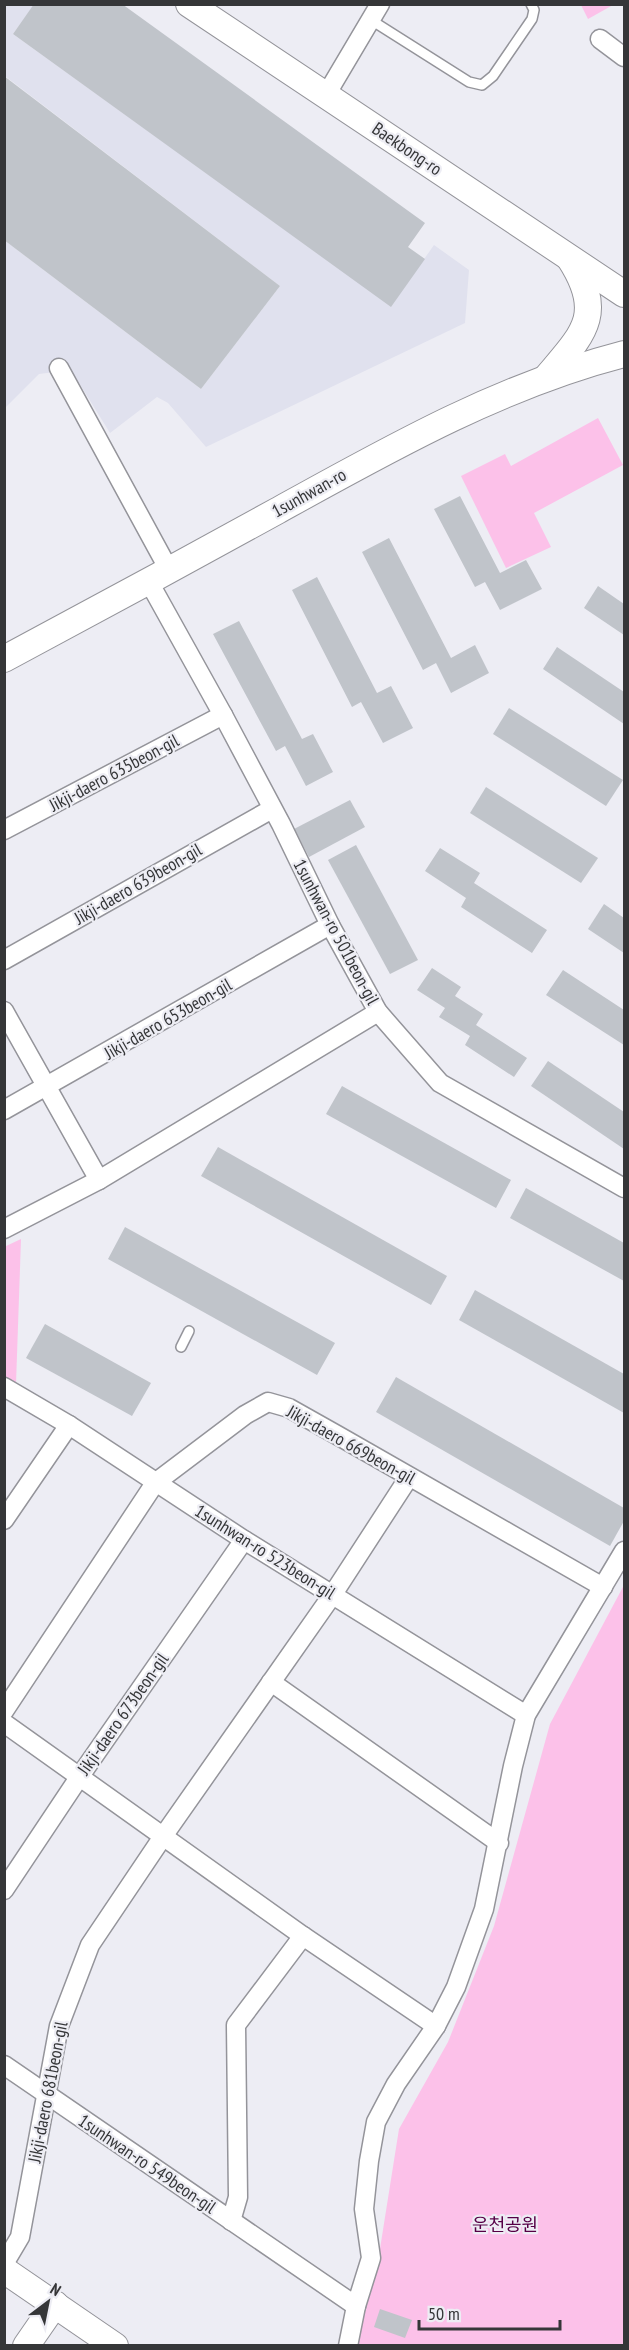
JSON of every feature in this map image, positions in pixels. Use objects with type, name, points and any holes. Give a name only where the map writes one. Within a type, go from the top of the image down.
[{"type":"street","name":"Baekbong-ro","points":[[189,4],[624,294]]},
{"type":"street","points":[[326,95],[376,12]]},
{"type":"street","points":[[600,39],[624,57]]},
{"type":"street","points":[[545,379],[578,339],[589,312],[583,282],[568,256]]},
{"type":"street","name":"1sunhwan-ro","points":[[4,659],[391,448],[480,405],[545,379],[624,354]]},
{"type":"street","name":"1sunhwan-ro 501beon-gil","points":[[59,368],[223,715],[330,926],[378,1012],[440,1083],[624,1188]]},
{"type":"street","name":"Jikji-daero 635beon-gil","points":[[4,830],[223,715]]},
{"type":"street","name":"Jikji-daero 639beon-gil","points":[[4,960],[272,809]]},
{"type":"street","name":"Jikji-daero 653beon-gil","points":[[4,1110],[48,1088],[330,926]]},
{"type":"street","points":[[4,1011],[99,1180]]},
{"type":"street","points":[[4,1229],[99,1180],[378,1012]]},
{"type":"street","name":"1sunhwan-ro 523beon-gil","points":[[4,1387],[69,1425],[244,1540],[526,1715]]},
{"type":"street","name":"Jikji-daero 669beon-gil","points":[[4,1711],[155,1483],[246,1415],[268,1402],[289,1408],[603,1587]]},
{"type":"street","points":[[5,1519],[69,1425]]},
{"type":"street","name":"Jikji-daero 681beon-gil","points":[[4,2264],[20,2237],[59,2026],[90,1945],[333,1594],[409,1477]]},
{"type":"street","name":"Jikji-daero 673beon-gil","points":[[4,1890],[244,1540]]},
{"type":"street","points":[[348,2346],[356,2306],[371,2258],[364,2209],[376,2122],[396,2084],[436,2026],[456,1987],[484,1909],[513,1766],[526,1715],[624,1551]]},
{"type":"street","points":[[271,1682],[498,1844]]},
{"type":"street","points":[[4,1723],[303,1936],[436,2026]]},
{"type":"street","name":"1sunhwan-ro 549beon-gil","points":[[231,2221],[238,2197],[236,2025],[303,1936]]},
{"type":"street","name":"1sunhwan-ro 549beon-gil","points":[[4,2065],[356,2306]]},
{"type":"street","points":[[4,2270],[115,2346]]},
{"type":"street","points":[[26,2346],[55,2304]]},
{"type":"lane","points":[[376,12],[469,82],[482,85],[493,76],[532,19],[534,10],[531,4]]},
{"type":"lane","points":[[181,1347],[189,1331]]},
{"type":"shaded area","points":[[5,5],[34,5],[13,34],[391,306],[434,245],[469,270],[465,323],[206,447],[168,403],[157,397],[110,433],[71,370],[39,374],[5,408],[4,240],[201,389],[280,286],[5,76]]},
{"type":"green space","points":[[581,5],[613,5],[588,19]]},
{"type":"green space","points":[[598,418],[623,465],[534,513],[551,547],[506,568],[461,476],[505,454],[511,466]]},
{"type":"green space","points":[[21,1239],[16,1384],[5,1377],[4,1247]]},
{"type":"green space","name":"운천공원","points":[[624,1585],[624,2345],[354,2346],[379,2255],[399,2129],[448,2042],[494,1926],[550,1724]]},
{"type":"building","points":[[34,4],[122,4],[425,223],[408,247],[425,259],[391,307],[13,34]]},
{"type":"building","points":[[4,76],[280,286],[201,389],[4,240]]},
{"type":"building","points":[[460,496],[500,573],[526,560],[542,589],[500,610],[485,582],[475,587],[434,509]]},
{"type":"building","points":[[389,538],[451,658],[475,645],[489,673],[451,693],[436,663],[423,670],[362,552]]},
{"type":"building","points":[[317,577],[377,693],[391,686],[413,728],[383,743],[361,702],[352,707],[292,590]]},
{"type":"building","points":[[598,586],[624,604],[624,635],[584,608]]},
{"type":"building","points":[[239,621],[302,739],[313,734],[333,772],[306,786],[285,746],[276,751],[213,634]]},
{"type":"building","points":[[557,647],[624,692],[624,724],[543,669]]},
{"type":"building","points":[[509,708],[623,780],[606,806],[493,734]]},
{"type":"building","points":[[486,787],[598,858],[581,883],[470,813]]},
{"type":"building","points":[[350,800],[365,827],[309,857],[294,829]]},
{"type":"building","points":[[356,845],[418,960],[390,974],[328,860]]},
{"type":"building","points":[[440,848],[480,873],[474,883],[547,930],[532,953],[461,907],[466,898],[425,871]]},
{"type":"building","points":[[604,904],[624,918],[624,953],[588,929]]},
{"type":"building","points":[[432,968],[461,987],[455,996],[483,1014],[476,1025],[527,1058],[514,1077],[465,1045],[470,1036],[439,1017],[445,1008],[417,990]]},
{"type":"building","points":[[563,970],[624,1010],[624,1045],[546,995]]},
{"type":"building","points":[[548,1061],[624,1112],[624,1149],[531,1086]]},
{"type":"building","points":[[342,1086],[511,1180],[496,1208],[326,1114]]},
{"type":"building","points":[[218,1147],[447,1276],[431,1305],[201,1176]]},
{"type":"building","points":[[526,1188],[624,1243],[624,1281],[510,1218]]},
{"type":"building","points":[[125,1227],[335,1343],[317,1375],[108,1259]]},
{"type":"building","points":[[475,1290],[624,1374],[624,1413],[459,1320]]},
{"type":"building","points":[[45,1324],[151,1383],[132,1416],[26,1358]]},
{"type":"building","points":[[396,1377],[624,1508],[624,1521],[610,1546],[376,1412]]},
{"type":"building","points":[[380,2309],[412,2320],[405,2338],[374,2327]]}]
